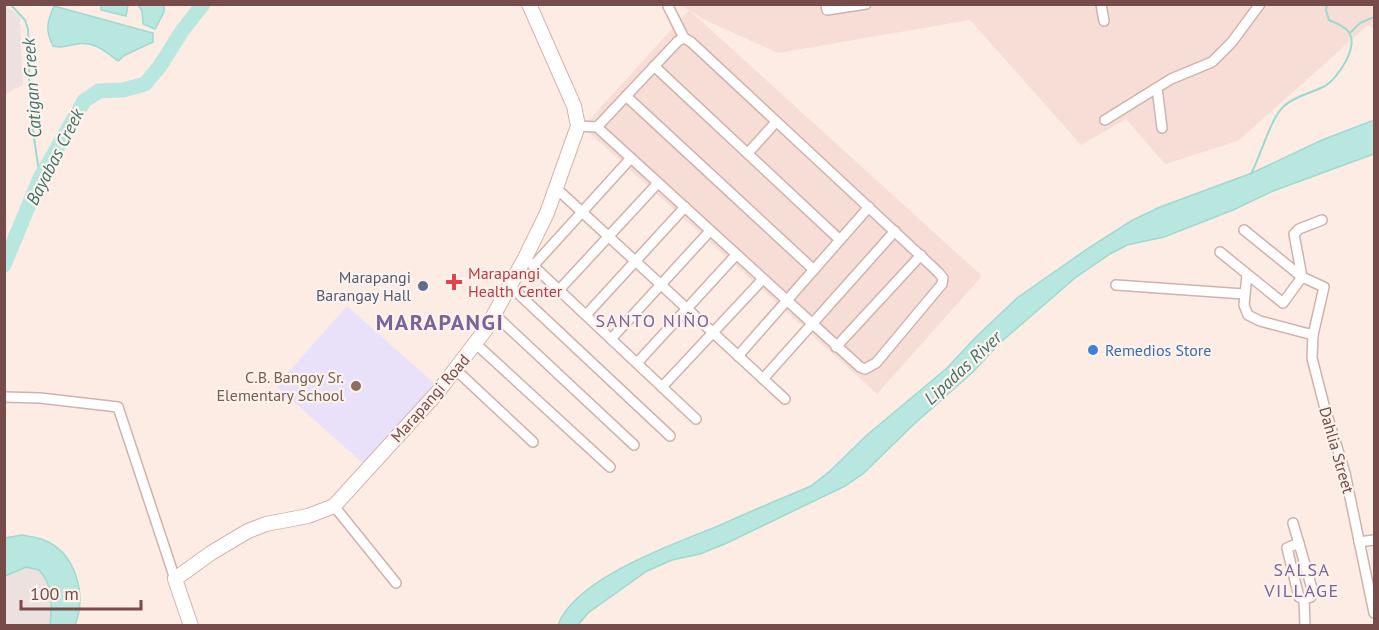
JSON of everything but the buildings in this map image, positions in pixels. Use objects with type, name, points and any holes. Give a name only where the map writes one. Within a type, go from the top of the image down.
[{"type":"street","points":[[529,4],[574,106],[578,126],[597,127],[860,367],[865,369],[876,363],[942,284],[943,278],[921,255],[684,38],[669,4]]},
{"type":"street","points":[[826,4],[827,10],[866,4]]},
{"type":"street","points":[[1101,4],[1104,21]]},
{"type":"street","points":[[1106,120],[1186,71],[1212,62],[1260,4]]},
{"type":"street","points":[[597,127],[678,41],[684,38]]},
{"type":"street","points":[[654,66],[840,240]]},
{"type":"street","points":[[1157,88],[1162,128]]},
{"type":"street","points":[[626,96],[814,270]]},
{"type":"street","points":[[748,153],[776,122]]},
{"type":"street","name":"Marapangi Road","points":[[175,579],[226,543],[248,531],[267,524],[308,516],[334,506],[456,370],[476,344],[510,286],[530,261],[578,126]]},
{"type":"street","points":[[632,158],[582,212],[530,261],[696,419]]},
{"type":"street","points":[[559,290],[658,183]]},
{"type":"street","points":[[557,189],[785,399]]},
{"type":"street","points":[[586,315],[684,207]]},
{"type":"street","points":[[738,356],[869,207]]},
{"type":"street","points":[[1220,252],[1283,303],[1302,278],[1294,234],[1299,229],[1322,220]]},
{"type":"street","points":[[1244,230],[1302,278]]},
{"type":"street","points":[[611,339],[710,231]]},
{"type":"street","points":[[763,379],[895,231]]},
{"type":"street","points":[[637,363],[736,255]]},
{"type":"street","points":[[836,347],[921,255]]},
{"type":"street","points":[[1247,274],[1244,294],[1245,310],[1253,318],[1313,335]]},
{"type":"street","name":"Dahlia Street","points":[[1302,278],[1324,287],[1311,348],[1345,473],[1374,613]]},
{"type":"street","points":[[662,387],[763,279]]},
{"type":"street","points":[[1116,285],[1244,294]]},
{"type":"street","points":[[510,286],[670,436]]},
{"type":"street","points":[[494,314],[634,445]]},
{"type":"street","points":[[476,344],[610,466]]},
{"type":"street","points":[[456,370],[533,442]]},
{"type":"street","points":[[4,397],[40,398],[118,407],[191,626]]},
{"type":"street","points":[[334,506],[396,583]]},
{"type":"street","points":[[1293,523],[1299,543],[1313,592],[1311,597],[1304,599],[1299,597],[1287,548],[1299,543]]},
{"type":"street","points":[[1359,542],[1374,540]]},
{"type":"street","points":[[1304,599],[1305,626]]},
{"type":"shaded area","points":[[5,5],[20,17],[23,85],[5,94]]},
{"type":"shaded area","points":[[680,5],[1374,5],[1374,29],[1368,25],[1238,141],[1165,164],[1126,119],[1081,145],[970,20],[778,53],[705,20]]},
{"type":"shaded area","points":[[689,10],[982,276],[877,394],[583,127]]},
{"type":"shaded area","name":"C.B. Bangoy Sr. Elementary School","points":[[347,306],[436,385],[365,465],[276,386]]},
{"type":"shaded area","points":[[26,567],[39,570],[49,584],[52,601],[50,625],[5,625],[4,576]]},
{"type":"water","points":[[101,5],[128,5],[126,16],[101,10]]},
{"type":"water","points":[[138,5],[164,5],[164,12],[155,29],[143,24],[142,11]]},
{"type":"water","points":[[54,6],[153,33],[153,42],[125,55],[118,61],[89,44],[53,46],[48,26]]},
{"type":"water","name":"Lipadas River","points":[[1374,120],[1374,154],[1273,191],[1233,210],[1164,237],[1127,245],[1075,278],[1001,342],[973,372],[913,425],[864,473],[845,486],[727,543],[700,554],[672,560],[647,571],[588,613],[578,625],[558,625],[568,608],[584,592],[604,578],[653,553],[811,486],[867,435],[947,368],[1017,298],[1131,221],[1160,207],[1252,173],[1322,140]]},
{"type":"water","points":[[22,535],[41,539],[53,545],[70,563],[79,587],[80,600],[75,625],[50,625],[50,589],[39,570],[26,567],[5,576],[5,538]]},
{"type":"waterway","name":"Catigan Creek","points":[[10,4],[25,20],[28,29],[30,111],[40,178]]},
{"type":"waterway","name":"Bayabas Creek","points":[[4,265],[40,178],[84,101],[99,91],[123,90],[145,84],[203,4]]},
{"type":"waterway","points":[[1251,174],[1270,129],[1283,107],[1298,97],[1325,86],[1336,76],[1346,61],[1351,37],[1346,29],[1329,20],[1327,4]]},
{"type":"waterway","points":[[1350,33],[1360,23],[1374,17]]},
{"type":"place","name":"Marapangi Health Center","points":[[454,282]]},
{"type":"place","name":"Marapangi Barangay Hall","points":[[423,286]]},
{"type":"place","name":"Remedios Store","points":[[1093,350]]},
{"type":"place","name":"C.B. Bangoy Sr. Elementary School","points":[[356,386]]},
{"type":"district","name":"SANTO NIÑO","points":[[653,321]]},
{"type":"district","name":"MARAPANGI","points":[[440,322]]},
{"type":"district","name":"SALSA VILLAGE","points":[[1302,580]]}]
